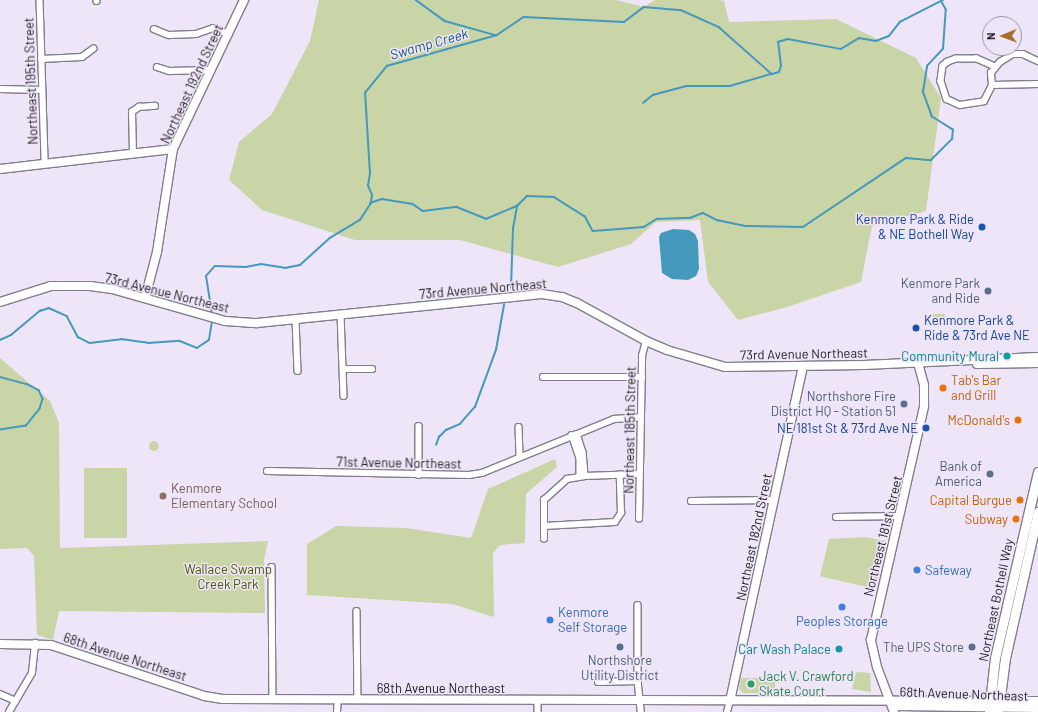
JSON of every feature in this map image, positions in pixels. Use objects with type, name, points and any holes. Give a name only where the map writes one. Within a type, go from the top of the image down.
[{"type":"main road","name":"Northeast Bothell Way","points":[[994,706],[995,658],[1038,472]]},
{"type":"main road","name":"Northeast Bothell Way","points":[[994,706],[1038,512]]},
{"type":"street","name":"Northeast 195th Street","points":[[40,0],[41,90],[45,162]]},
{"type":"street","name":"Northeast 192nd Street","points":[[145,298],[157,252],[173,149],[244,0]]},
{"type":"street","points":[[154,29],[169,35],[196,34],[213,28],[229,34]]},
{"type":"street","points":[[41,59],[82,58],[93,49]]},
{"type":"street","points":[[995,67],[977,59],[956,59],[943,66],[941,72],[943,90],[947,99],[953,103],[970,104],[984,101],[992,85],[991,74],[995,67],[1013,54],[1023,54],[1038,61]]},
{"type":"street","points":[[157,67],[169,71],[211,70]]},
{"type":"street","points":[[992,85],[1038,84]]},
{"type":"street","points":[[0,89],[41,90]]},
{"type":"street","points":[[133,153],[132,112],[138,107],[155,106]]},
{"type":"street","points":[[0,169],[45,162],[173,149]]},
{"type":"street","name":"73rd Avenue Northeast","points":[[0,302],[37,289],[69,285],[112,289],[218,319],[240,323],[296,319],[526,295],[552,295],[577,303],[646,342],[680,355],[725,367],[803,367],[961,362],[967,359],[1038,357]]},
{"type":"street","points":[[341,314],[344,396]]},
{"type":"street","points":[[296,319],[298,372]]},
{"type":"street","name":"Northeast 185th Street","points":[[639,519],[642,356],[646,342]]},
{"type":"street","name":"73rd Avenue Northeast","points":[[961,362],[966,365],[1038,363]]},
{"type":"street","name":"Northeast 181st Street","points":[[894,712],[875,660],[872,640],[924,406],[924,385],[918,363]]},
{"type":"street","name":"Northeast 182nd Street","points":[[727,712],[803,367]]},
{"type":"street","points":[[343,369],[372,369]]},
{"type":"street","points":[[543,377],[642,377]]},
{"type":"street","name":"71st Avenue Northeast","points":[[267,471],[455,476],[482,473],[574,434],[614,419],[640,417]]},
{"type":"street","points":[[419,426],[419,475]]},
{"type":"street","points":[[519,427],[520,457]]},
{"type":"street","points":[[574,434],[583,452],[583,476]]},
{"type":"street","points":[[544,539],[544,500],[567,479],[583,476],[639,474]]},
{"type":"street","points":[[544,526],[612,523],[618,520],[621,513],[620,475]]},
{"type":"street","points":[[691,501],[774,500]]},
{"type":"street","points":[[836,517],[899,516]]},
{"type":"street","points":[[272,567],[273,699]]},
{"type":"street","points":[[638,605],[638,681],[641,699],[641,712]]},
{"type":"street","points":[[357,611],[358,700]]},
{"type":"street","points":[[8,712],[32,673],[35,643]]},
{"type":"street","name":"68th Avenue Northeast","points":[[0,644],[35,643],[51,645],[204,696],[338,700],[641,699],[890,702],[1038,708]]},
{"type":"street","points":[[598,682],[638,681]]},
{"type":"street","points":[[0,694],[16,701]]},
{"type":"street","points":[[337,712],[338,700]]},
{"type":"street","points":[[538,700],[538,712]]},
{"type":"street","name":"68th Avenue Northeast","points":[[994,706],[1038,701]]},
{"type":"green space","points":[[319,0],[616,0],[644,7],[655,0],[719,0],[724,1],[729,22],[836,19],[916,58],[941,98],[926,211],[872,226],[861,282],[787,307],[738,320],[708,282],[700,220],[656,222],[631,244],[558,267],[460,240],[355,240],[262,210],[229,180],[239,142],[272,114],[310,41]]},
{"type":"green space","points":[[933,314],[945,314],[945,320],[933,320]]},
{"type":"green space","name":"Wallace Swamp Creek Park","points":[[0,358],[50,401],[59,423],[60,548],[268,541],[264,560],[265,613],[59,611],[53,640],[37,635],[34,556],[27,548],[0,549]]},
{"type":"green space","points":[[152,441],[156,441],[158,442],[158,450],[152,451],[149,448],[149,444]]},
{"type":"green space","points":[[555,459],[557,467],[526,494],[525,543],[500,545],[493,553],[494,617],[452,604],[307,595],[307,544],[336,526],[406,528],[471,538],[488,489]]},
{"type":"green space","points":[[84,468],[127,468],[127,538],[84,538]]},
{"type":"green space","points":[[866,537],[886,541],[875,589],[820,576],[829,539]]},
{"type":"green space","points":[[856,672],[870,673],[871,692],[852,689]]},
{"type":"green space","name":"Jack V. Crawford Skate Court","points":[[741,678],[775,678],[775,691],[764,690],[762,686],[762,693],[743,693],[739,689]]},
{"type":"water","points":[[673,229],[689,230],[695,234],[698,241],[699,269],[696,276],[688,280],[672,279],[662,273],[659,237],[661,233]]},
{"type":"waterway","points":[[416,0],[445,21],[495,35]]},
{"type":"waterway","name":"Swamp Creek","points":[[212,314],[206,276],[215,266],[246,267],[261,264],[285,268],[300,265],[330,238],[360,220],[371,203],[372,195],[368,186],[370,174],[365,93],[387,66],[497,35],[524,17],[624,22],[644,7],[681,10],[719,27],[772,74],[779,72],[781,66],[778,42],[788,39],[841,49],[859,38],[876,41],[889,36],[900,22],[943,0]]},
{"type":"waterway","points":[[511,288],[513,229],[517,206],[527,196],[554,197],[585,216],[593,231],[644,227],[657,219],[690,218],[703,213],[717,220],[746,226],[803,227],[906,158],[931,160],[952,139],[953,130],[932,117],[923,92],[927,66],[943,49],[946,10],[942,3]]},
{"type":"waterway","points":[[643,103],[653,95],[687,86],[730,86],[771,74]]},
{"type":"waterway","points":[[370,203],[382,199],[413,204],[423,211],[457,207],[486,219],[517,206]]},
{"type":"waterway","points":[[436,445],[439,437],[446,430],[460,424],[475,407],[496,350],[504,305]]},
{"type":"waterway","name":"Swamp Creek","points":[[0,340],[11,335],[40,311],[49,308],[67,316],[78,337],[90,343],[121,339],[148,343],[180,341],[197,348],[209,340],[212,320]]},
{"type":"waterway","name":"Swamp Creek","points":[[0,377],[27,384],[39,390],[43,399],[40,409],[26,426],[0,430]]},
{"type":"place","name":"Kenmore Park & Ride & NE Bothell Way","points":[[982,227]]},
{"type":"place","name":"Kenmore Park and Ride","points":[[988,291]]},
{"type":"place","name":"Kenmore Park & Ride & 73rd Ave NE","points":[[916,328]]},
{"type":"place","name":"Community Mural","points":[[1007,356]]},
{"type":"place","name":"Tab's Bar and Grill","points":[[943,388]]},
{"type":"place","name":"Northshore Fire District HQ - Station 51","points":[[904,404]]},
{"type":"place","name":"McDonald's","points":[[1018,420]]},
{"type":"place","name":"NE 181st St & 73rd Ave NE","points":[[926,428]]},
{"type":"place","name":"Bank of America","points":[[990,474]]},
{"type":"place","name":"Kenmore Elementary School","points":[[163,496]]},
{"type":"place","name":"Capital Burgue","points":[[1020,500]]},
{"type":"place","name":"Subway","points":[[1016,519]]},
{"type":"place","name":"Safeway","points":[[917,570]]},
{"type":"place","name":"Peoples Storage","points":[[842,607]]},
{"type":"place","name":"Kenmore Self Storage","points":[[550,620]]},
{"type":"place","name":"Northshore Utility District","points":[[620,647]]},
{"type":"place","name":"The UPS Store","points":[[972,647]]},
{"type":"place","name":"Car Wash Palace","points":[[839,649]]},
{"type":"place","name":"Jack V. Crawford Skate Court","points":[[751,684]]}]
